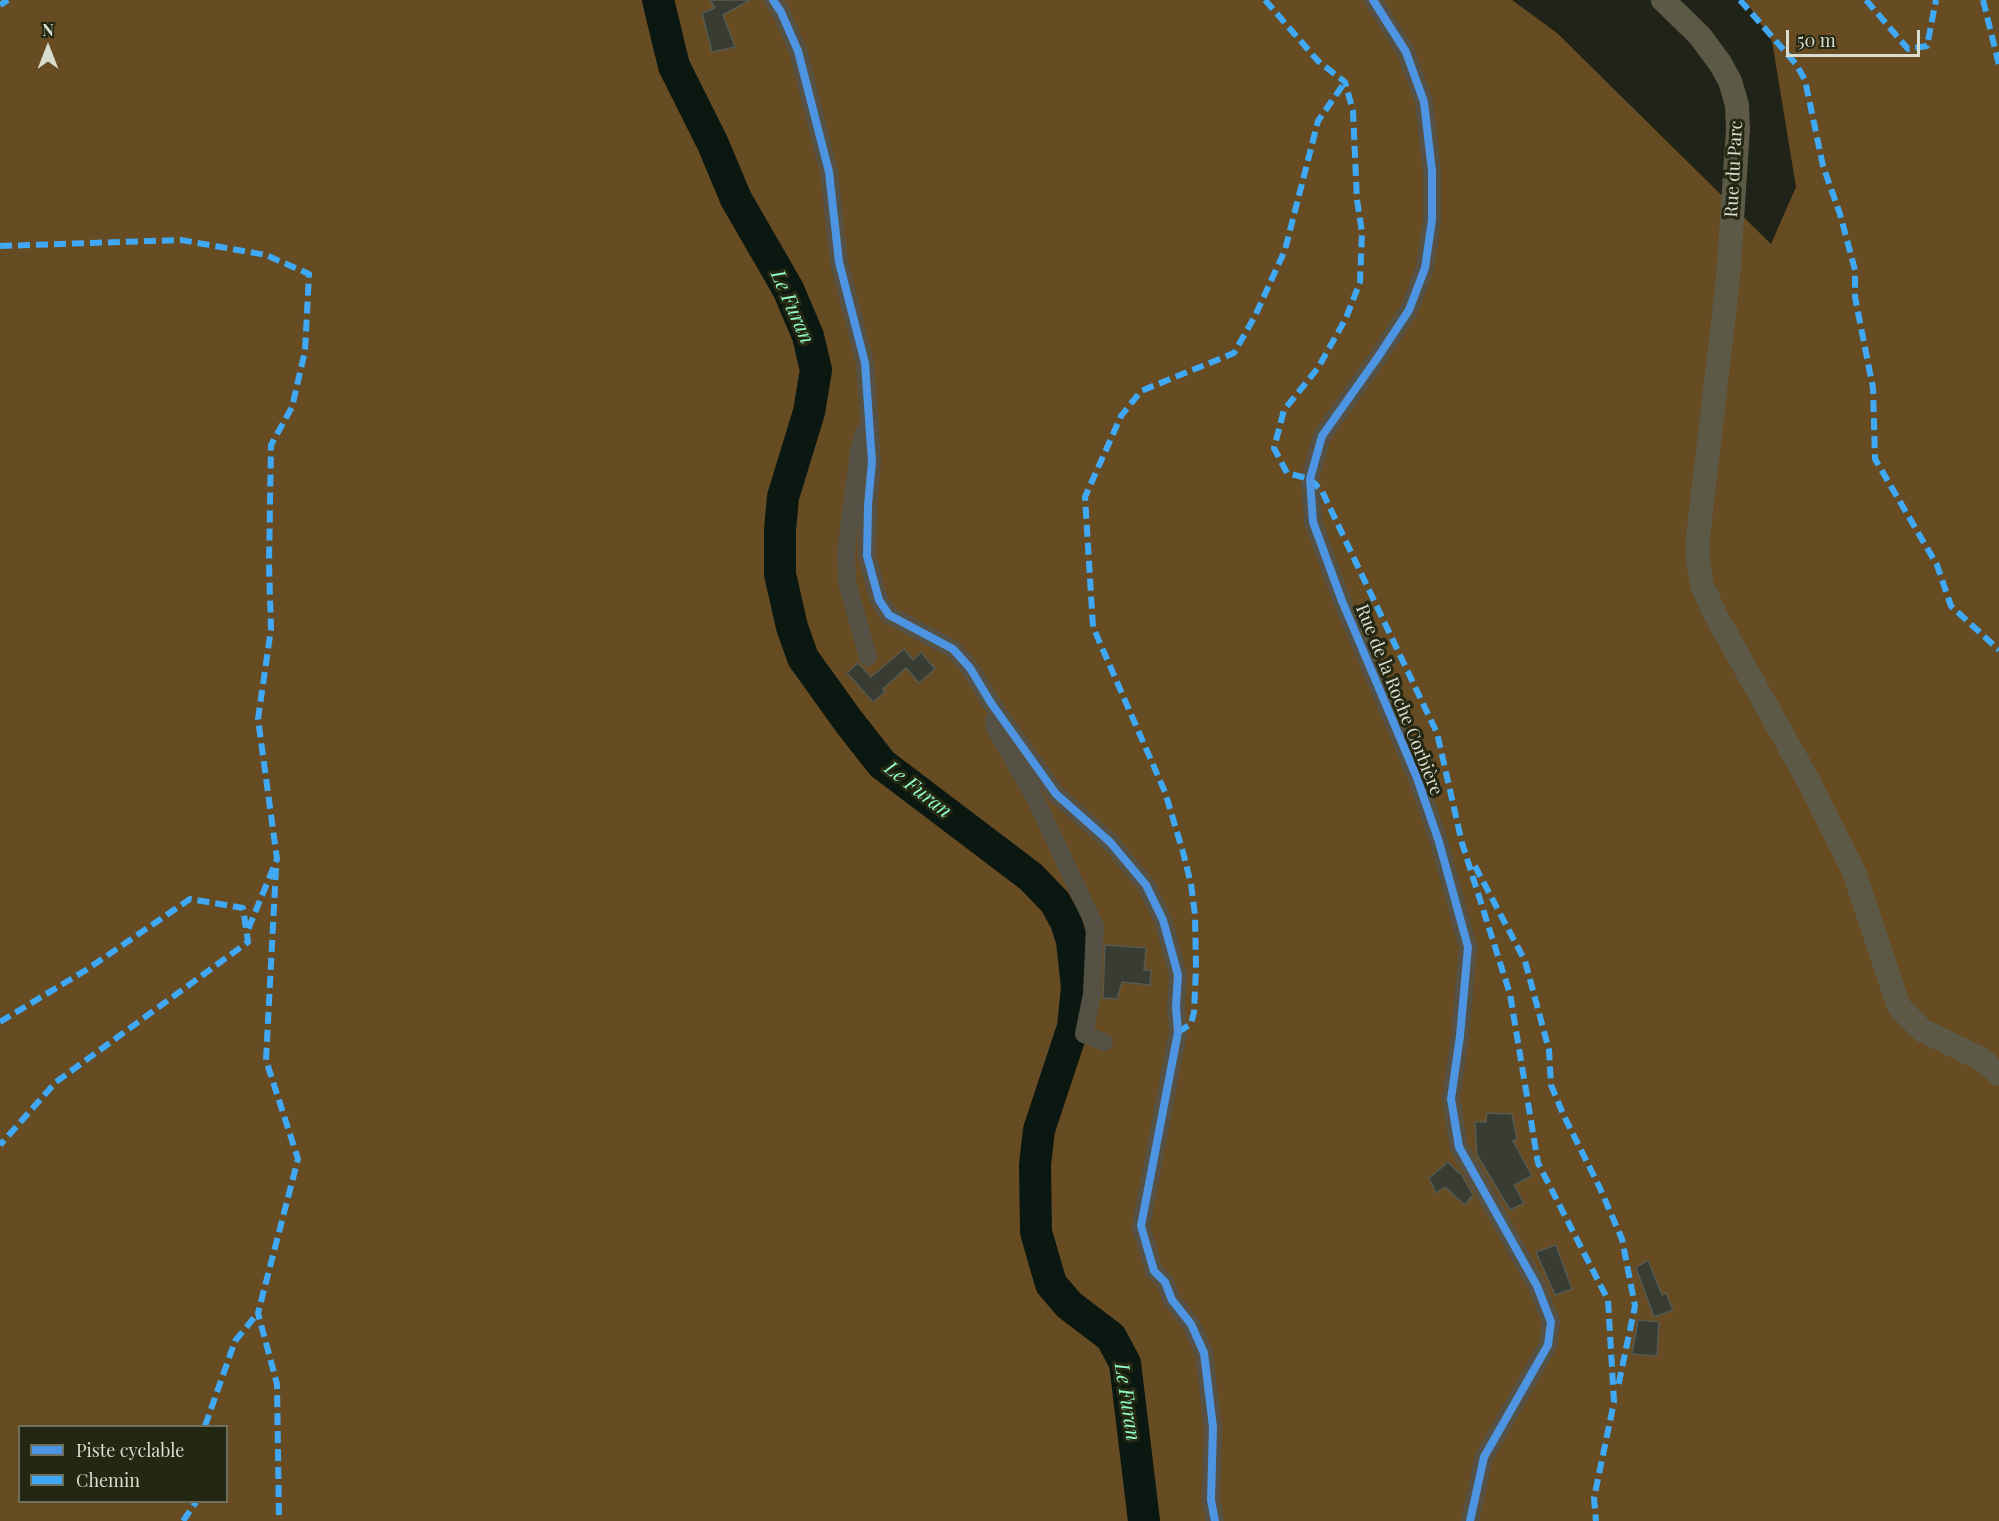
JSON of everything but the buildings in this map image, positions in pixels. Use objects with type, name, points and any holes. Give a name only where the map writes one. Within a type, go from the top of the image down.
[{"type":"main road","name":"Rue du Parc","points":[[1663,0],[1700,36],[1720,63],[1730,81],[1737,105],[1738,129],[1728,279],[1698,537],[1698,562],[1702,585],[1715,614],[1809,782],[1854,872],[1899,1007],[1922,1030],[1981,1059],[1999,1074]]},
{"type":"street","points":[[773,0],[781,12],[798,51],[828,172],[839,262],[865,363],[872,462],[867,556],[879,600],[889,615],[953,649],[970,668],[991,704],[1056,794],[1110,842],[1146,885],[1163,920],[1178,975],[1176,1007],[1178,1032],[1142,1226],[1154,1271],[1165,1282],[1172,1300],[1191,1324],[1204,1353],[1213,1427],[1212,1516]]},
{"type":"street","name":"Rue de la Roche Corbière","points":[[1373,0],[1406,52],[1424,102],[1432,171],[1432,220],[1425,268],[1409,310],[1322,436],[1310,479],[1313,522],[1342,601],[1417,778],[1439,842],[1468,947],[1460,1036],[1451,1100],[1459,1147],[1537,1286],[1551,1323],[1548,1345],[1484,1457],[1470,1521]]},
{"type":"street","points":[[868,657],[847,582],[846,552],[860,450],[869,410]]},
{"type":"street","points":[[991,704],[995,728],[1033,794],[1095,926],[1092,994],[1084,1034],[1104,1042]]},
{"type":"shaded area","points":[[0,0],[1512,0],[1557,33],[1771,244],[1796,187],[1772,41],[1745,0],[1999,0],[1999,1521],[0,1521]]},
{"type":"waterway","name":"Le Furan","points":[[658,0],[674,66],[713,144],[736,199],[788,289],[808,336],[816,370],[809,412],[783,497],[780,530],[780,574],[792,627],[803,658],[882,764],[1031,877],[1055,902],[1066,922],[1072,941],[1077,987],[1073,1027],[1039,1130],[1035,1165],[1036,1232],[1051,1284],[1069,1305],[1111,1337],[1125,1363],[1144,1521]]},
{"type":"marked path","points":[[0,5],[8,0]]},
{"type":"marked path","points":[[1265,0],[1318,61],[1345,82],[1353,111],[1357,200],[1362,232],[1360,282],[1346,318],[1318,368],[1284,410],[1274,448],[1287,473],[1310,479],[1322,491],[1437,733],[1462,843],[1510,994],[1538,1163],[1608,1300],[1614,1402],[1594,1498],[1596,1521]]},
{"type":"marked path","points":[[1740,0],[1796,64],[1805,80],[1823,166],[1840,214],[1855,270],[1855,297],[1873,388],[1875,459],[1937,565],[1951,606],[1999,650]]},
{"type":"marked path","points":[[1866,0],[1908,49],[1927,46],[1936,0]]},
{"type":"marked path","points":[[1983,0],[1999,65]]},
{"type":"marked path","points":[[1178,1032],[1191,1024],[1194,1012],[1195,915],[1191,884],[1165,792],[1093,627],[1085,497],[1121,416],[1141,391],[1234,353],[1255,316],[1285,250],[1318,121],[1345,82]]},
{"type":"marked path","points":[[0,246],[181,240],[266,255],[309,274],[305,351],[292,407],[271,445],[269,564],[271,629],[258,719],[277,859],[247,932]]},
{"type":"marked path","points":[[1475,866],[1525,961],[1549,1050],[1551,1085],[1622,1239],[1635,1306],[1618,1387]]},
{"type":"marked path","points":[[276,868],[266,1060],[298,1159],[258,1313],[277,1384],[279,1521]]},
{"type":"marked path","points":[[0,1022],[86,970],[190,899],[243,908],[248,942],[56,1082],[0,1145]]},
{"type":"marked path","points":[[205,1425],[235,1341],[258,1313]]},
{"type":"marked path","points":[[183,1521],[195,1503]]},
{"type":"cycle path","points":[[773,0],[781,12],[798,51],[829,172],[839,262],[865,363],[872,462],[867,556],[879,600],[889,615],[953,649],[970,668],[991,703],[1056,794],[1110,842],[1146,885],[1163,920],[1178,975],[1176,1007],[1178,1032],[1141,1226],[1154,1271],[1165,1282],[1172,1300],[1191,1324],[1204,1353],[1213,1427],[1211,1500],[1215,1521]]},
{"type":"cycle path","points":[[1373,0],[1406,52],[1424,102],[1432,171],[1432,220],[1425,268],[1409,310],[1322,436],[1310,479],[1313,522],[1342,601],[1417,778],[1439,842],[1468,947],[1460,1036],[1451,1099],[1459,1147],[1537,1286],[1551,1322],[1548,1345],[1484,1457],[1470,1521]]}]
